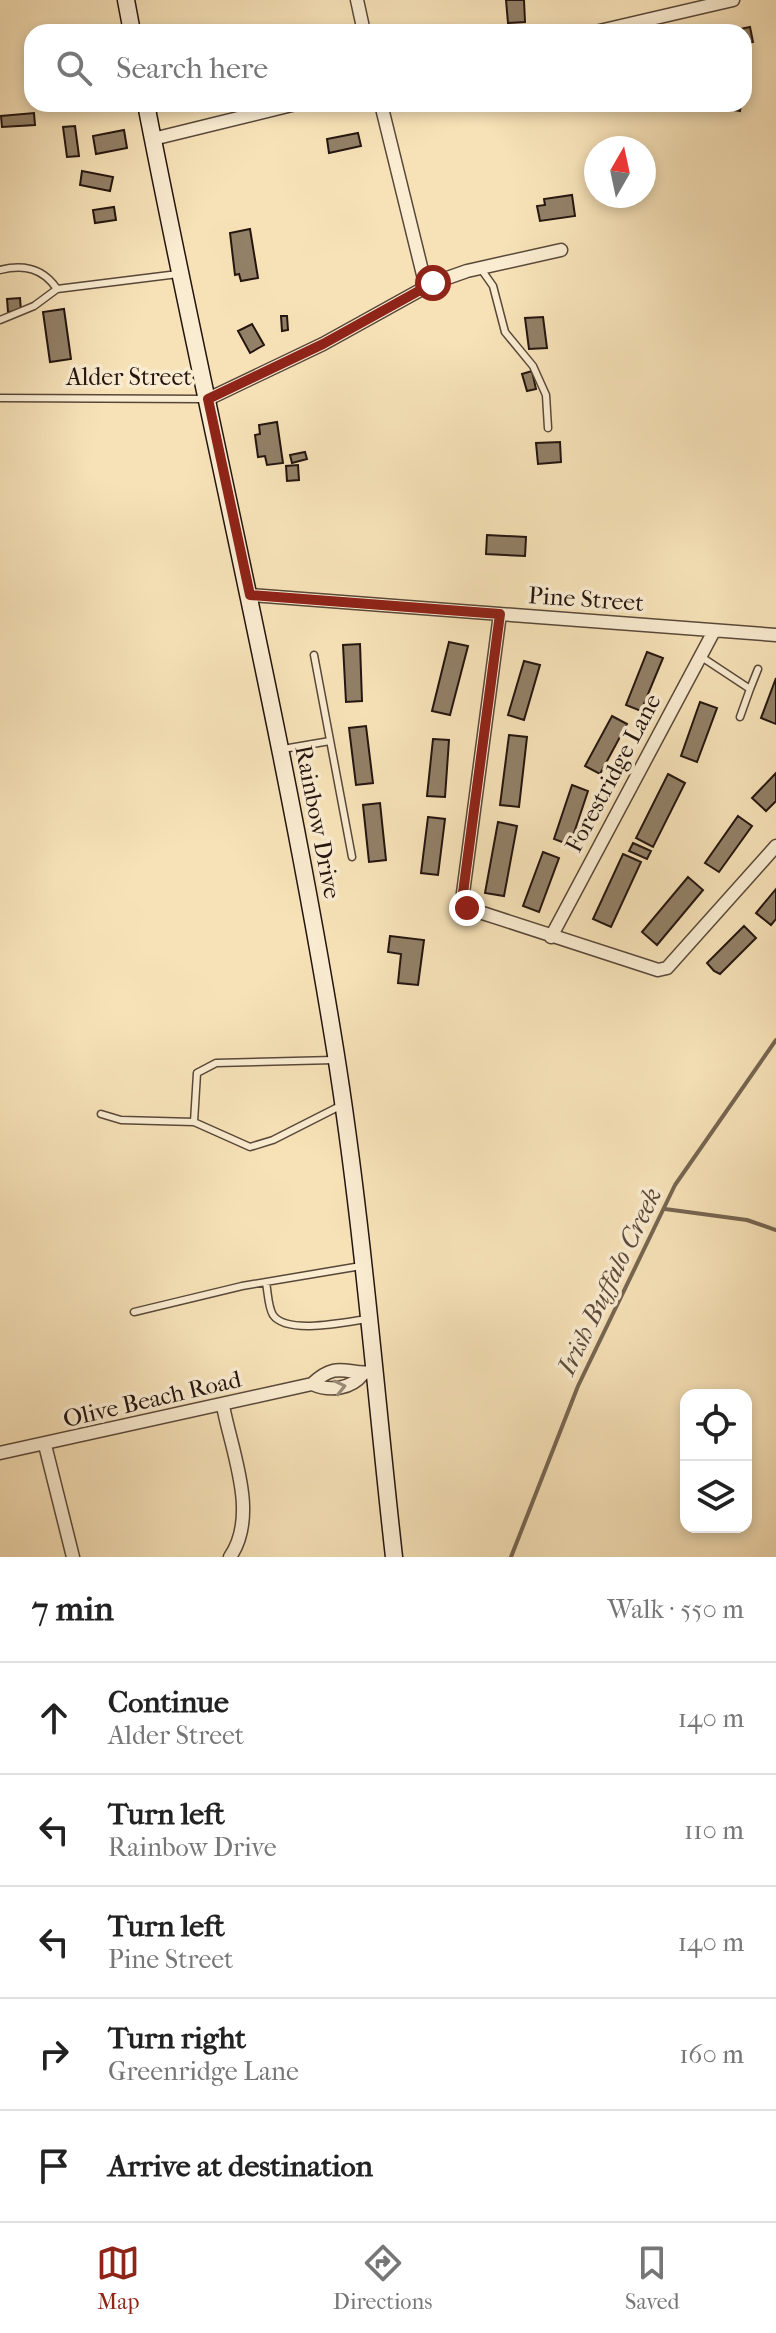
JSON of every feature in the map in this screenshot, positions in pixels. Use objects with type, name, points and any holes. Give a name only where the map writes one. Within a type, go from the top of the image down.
[{"type":"street","points":[[126,0],[130,24]]},
{"type":"street","points":[[357,0],[362,24]]},
{"type":"street","points":[[630,24],[733,0]]},
{"type":"street","name":"Rainbow Drive","points":[[148,112],[250,595],[336,1060],[367,1319],[368,1373],[394,1557]]},
{"type":"street","points":[[153,139],[263,112]]},
{"type":"street","points":[[383,112],[426,287]]},
{"type":"street","name":"Alder Street","points":[[208,399],[323,344],[426,287],[481,269],[561,250]]},
{"type":"street","name":"Pine Street","points":[[250,595],[776,635]]},
{"type":"street","points":[[500,614],[463,893],[467,908],[658,970],[667,968],[776,846]]},
{"type":"street","name":"Forestridge Lane","points":[[551,937],[714,631]]},
{"type":"street","name":"Olive Beach Road","points":[[0,1453],[312,1384],[326,1390],[355,1383],[368,1373]]},
{"type":"street","points":[[223,1406],[244,1508],[244,1528],[230,1557]]},
{"type":"street","points":[[45,1445],[73,1557]]},
{"type":"lane","points":[[0,270],[35,268],[47,274],[57,289]]},
{"type":"lane","points":[[481,269],[493,286],[505,332],[533,366],[546,395],[548,428]]},
{"type":"lane","points":[[0,320],[34,306],[57,289],[182,273]]},
{"type":"lane","name":"Alder Street","points":[[0,398],[208,399]]},
{"type":"lane","points":[[314,655],[352,857]]},
{"type":"lane","points":[[700,656],[750,689]]},
{"type":"lane","points":[[740,717],[758,669]]},
{"type":"lane","points":[[280,750],[330,741]]},
{"type":"lane","points":[[194,1122],[197,1073],[205,1067],[216,1063],[336,1060]]},
{"type":"lane","points":[[101,1114],[121,1120],[194,1122],[250,1147],[273,1140],[342,1105]]},
{"type":"lane","points":[[134,1312],[242,1286],[361,1266]]},
{"type":"lane","points":[[266,1283],[273,1315],[292,1326],[367,1319]]},
{"type":"building","points":[[506,0],[524,0],[525,22],[508,23]]},
{"type":"building","points":[[34,113],[35,125],[2,127],[1,116]]},
{"type":"building","points":[[75,126],[79,156],[67,157],[63,127]]},
{"type":"building","points":[[124,130],[127,148],[96,154],[93,136]]},
{"type":"building","points":[[358,133],[361,146],[329,153],[327,139]]},
{"type":"building","points":[[82,171],[113,177],[110,191],[80,185]]},
{"type":"building","points":[[572,195],[575,216],[540,221],[537,206],[545,205],[544,199]]},
{"type":"building","points":[[114,207],[116,220],[95,223],[93,210]]},
{"type":"building","points":[[250,229],[258,278],[241,281],[239,274],[235,275],[230,233]]},
{"type":"building","points":[[20,298],[21,311],[8,312],[7,299]]},
{"type":"building","points":[[64,309],[71,359],[50,362],[43,312]]},
{"type":"building","points":[[281,316],[287,316],[288,330],[282,331]]},
{"type":"building","points":[[543,317],[547,348],[529,349],[525,318]]},
{"type":"building","points":[[252,324],[264,345],[250,353],[238,331]]},
{"type":"building","points":[[532,371],[536,389],[527,391],[522,374]]},
{"type":"building","points":[[277,422],[283,463],[267,465],[265,456],[258,457],[255,435],[260,434],[259,425]]},
{"type":"building","points":[[560,442],[561,462],[538,464],[536,443]]},
{"type":"building","points":[[305,452],[307,459],[292,463],[290,455]]},
{"type":"building","points":[[298,465],[299,480],[287,481],[286,466]]},
{"type":"building","points":[[487,535],[526,537],[525,556],[486,554]]},
{"type":"building","points":[[449,642],[468,646],[450,715],[432,711]]},
{"type":"building","points":[[360,644],[362,701],[346,702],[343,645]]},
{"type":"building","points":[[647,652],[663,658],[641,711],[626,705]]},
{"type":"building","points":[[524,661],[540,665],[524,720],[508,715]]},
{"type":"building","points":[[776,678],[776,724],[761,718]]},
{"type":"building","points":[[700,702],[717,708],[697,762],[681,756]]},
{"type":"building","points":[[612,716],[627,724],[600,774],[585,766]]},
{"type":"building","points":[[366,726],[373,783],[356,785],[349,728]]},
{"type":"building","points":[[509,735],[527,737],[519,807],[500,805]]},
{"type":"building","points":[[433,739],[449,740],[445,797],[427,796]]},
{"type":"building","points":[[776,773],[776,801],[766,811],[752,798]]},
{"type":"building","points":[[668,774],[685,783],[653,847],[636,838]]},
{"type":"building","points":[[572,785],[588,791],[570,845],[554,839]]},
{"type":"building","points":[[380,803],[386,860],[369,862],[363,805]]},
{"type":"building","points":[[738,816],[752,826],[719,872],[705,863]]},
{"type":"building","points":[[428,817],[445,819],[438,875],[421,873]]},
{"type":"building","points":[[498,822],[517,826],[504,896],[485,893]]},
{"type":"building","points":[[633,843],[651,851],[647,859],[629,851]]},
{"type":"building","points":[[543,852],[559,858],[539,912],[523,906]]},
{"type":"building","points":[[623,854],[641,862],[611,927],[593,919]]},
{"type":"building","points":[[688,877],[703,890],[657,945],[642,932]]},
{"type":"building","points":[[776,889],[776,919],[771,925],[756,913]]},
{"type":"building","points":[[744,926],[756,938],[720,974],[714,971],[707,963]]},
{"type":"building","points":[[390,936],[424,940],[418,985],[398,983],[401,954],[388,952]]},
{"type":"waterway","name":"Irish Buffalo Creek","points":[[511,1557],[578,1386],[675,1185],[776,1040]]},
{"type":"waterway","points":[[665,1209],[747,1220],[776,1230]]},
{"type":"route","points":[[433,283],[378,316],[208,399],[250,595],[500,614],[463,893],[467,908]]}]
